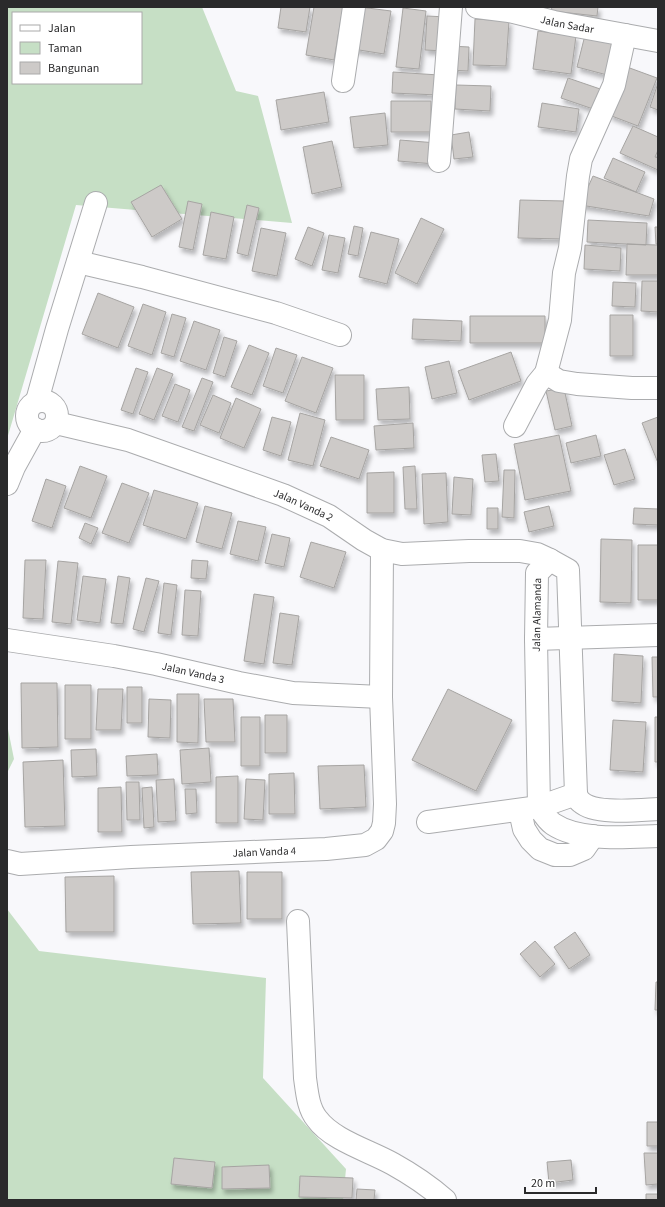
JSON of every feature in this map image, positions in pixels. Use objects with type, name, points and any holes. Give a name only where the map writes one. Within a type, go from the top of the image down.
[{"type":"street","points":[[343,81],[354,7]]},
{"type":"street","points":[[439,161],[451,7]]},
{"type":"street","name":"Jalan Sadar","points":[[477,7],[510,9],[554,22],[658,41]]},
{"type":"street","points":[[515,426],[537,384],[546,373],[560,320],[564,273],[570,248],[581,159],[614,85],[625,34]]},
{"type":"street","points":[[37,401],[49,402],[56,411],[56,423],[47,430],[35,429],[27,420],[28,409],[37,401],[96,203]]},
{"type":"street","points":[[78,262],[142,277],[276,313],[340,335]]},
{"type":"street","points":[[546,373],[559,381],[577,384],[632,388],[658,388]]},
{"type":"street","name":"Jalan Vanda 2","points":[[56,423],[128,440],[283,495],[329,516],[364,540],[382,550],[402,554],[469,550],[520,551],[537,554],[550,560]]},
{"type":"street","points":[[7,484],[14,467],[35,429]]},
{"type":"street","name":"Jalan Vanda 4","points":[[7,861],[20,864],[131,857],[300,850],[366,845],[376,839],[382,831],[385,820],[381,697],[382,550]]},
{"type":"street","points":[[550,560],[568,570],[576,794],[580,802],[590,807],[622,811],[658,810]]},
{"type":"street","name":"Jalan Alamanda","points":[[529,809],[536,638],[537,573],[550,560]]},
{"type":"street","points":[[536,638],[658,635]]},
{"type":"street","name":"Jalan Vanda 3","points":[[7,640],[114,656],[293,693],[381,697]]},
{"type":"street","points":[[428,822],[529,809],[576,794]]},
{"type":"street","points":[[529,809],[551,823],[575,834],[622,837],[658,836]]},
{"type":"street","points":[[298,921],[305,1078],[309,1101],[315,1117],[323,1127],[340,1138],[393,1164],[445,1200]]},
{"type":"green space","points":[[7,7],[202,7],[236,91],[258,96],[292,223],[76,205],[7,439]]},
{"type":"green space","points":[[7,724],[14,759],[7,773]]},
{"type":"green space","points":[[7,909],[39,951],[266,978],[263,1078],[346,1169],[343,1200],[7,1200]]},
{"type":"building","points":[[281,7],[310,7],[306,32],[278,28]]},
{"type":"building","points":[[314,7],[343,7],[334,60],[306,55]]},
{"type":"building","points":[[360,7],[391,11],[384,54],[353,49]]},
{"type":"building","points":[[552,7],[598,7],[597,16],[551,11]]},
{"type":"building","points":[[403,8],[426,11],[419,69],[396,67]]},
{"type":"building","points":[[427,16],[447,17],[445,51],[425,50]]},
{"type":"building","points":[[475,19],[509,21],[506,66],[473,65]]},
{"type":"building","points":[[538,31],[576,36],[571,74],[533,69]]},
{"type":"building","points":[[585,35],[619,43],[611,76],[577,67]]},
{"type":"building","points":[[450,46],[469,47],[468,71],[449,70]]},
{"type":"building","points":[[627,67],[657,78],[638,126],[609,115]]},
{"type":"building","points":[[393,72],[439,75],[438,95],[392,93]]},
{"type":"building","points":[[568,78],[606,91],[599,111],[561,98]]},
{"type":"building","points":[[658,83],[658,110],[650,107]]},
{"type":"building","points":[[456,85],[491,86],[490,111],[455,109]]},
{"type":"building","points":[[324,92],[329,122],[281,130],[276,100]]},
{"type":"building","points":[[391,101],[431,101],[431,132],[391,132]]},
{"type":"building","points":[[542,103],[579,109],[576,132],[538,127]]},
{"type":"building","points":[[385,113],[388,145],[354,148],[350,117]]},
{"type":"building","points":[[633,126],[658,137],[658,150],[655,157],[658,158],[658,170],[620,153]]},
{"type":"building","points":[[469,132],[473,157],[454,159],[451,135]]},
{"type":"building","points":[[400,140],[437,143],[435,164],[398,161]]},
{"type":"building","points":[[332,141],[342,187],[312,194],[303,147]]},
{"type":"building","points":[[613,158],[645,172],[636,192],[604,178]]},
{"type":"building","points":[[593,176],[654,199],[649,216],[580,205]]},
{"type":"building","points":[[161,185],[182,219],[152,237],[131,202]]},
{"type":"building","points":[[520,200],[565,201],[564,239],[518,238]]},
{"type":"building","points":[[188,201],[202,204],[193,250],[179,247]]},
{"type":"building","points":[[247,205],[259,208],[248,256],[237,253]]},
{"type":"building","points":[[211,212],[234,217],[226,259],[203,255]]},
{"type":"building","points":[[421,218],[444,229],[417,284],[395,273]]},
{"type":"building","points":[[588,220],[647,223],[646,245],[587,242]]},
{"type":"building","points":[[354,226],[363,228],[358,256],[348,254]]},
{"type":"building","points":[[308,227],[324,233],[312,266],[295,259]]},
{"type":"building","points":[[655,227],[658,227],[658,244],[656,244]]},
{"type":"building","points":[[261,228],[286,233],[277,276],[252,271]]},
{"type":"building","points":[[371,232],[399,239],[387,284],[359,277]]},
{"type":"building","points":[[329,235],[345,238],[338,273],[322,270]]},
{"type":"building","points":[[627,244],[658,245],[658,275],[626,275]]},
{"type":"building","points":[[585,245],[621,248],[620,271],[584,269]]},
{"type":"building","points":[[642,281],[658,281],[658,312],[641,311]]},
{"type":"building","points":[[613,282],[636,283],[635,307],[612,306]]},
{"type":"building","points":[[98,293],[134,307],[118,348],[82,334]]},
{"type":"building","points":[[143,304],[166,312],[152,355],[128,346]]},
{"type":"building","points":[[172,314],[186,318],[174,357],[161,353]]},
{"type":"building","points":[[610,315],[633,315],[633,356],[610,356]]},
{"type":"building","points":[[470,316],[545,316],[545,343],[470,343]]},
{"type":"building","points":[[413,319],[462,321],[461,341],[412,339]]},
{"type":"building","points":[[194,321],[220,330],[206,370],[180,361]]},
{"type":"building","points":[[224,337],[237,341],[225,377],[213,373]]},
{"type":"building","points":[[249,345],[269,353],[252,395],[231,387]]},
{"type":"building","points":[[276,348],[297,355],[283,393],[263,386]]},
{"type":"building","points":[[511,352],[521,381],[469,400],[458,371]]},
{"type":"building","points":[[302,357],[333,368],[316,413],[285,401]]},
{"type":"building","points":[[449,361],[457,393],[432,399],[425,367]]},
{"type":"building","points":[[136,368],[148,372],[133,414],[121,410]]},
{"type":"building","points":[[157,368],[173,374],[154,420],[139,414]]},
{"type":"building","points":[[335,375],[364,375],[364,420],[336,420]]},
{"type":"building","points":[[202,378],[213,382],[194,431],[182,427]]},
{"type":"building","points":[[175,384],[190,390],[178,422],[162,416]]},
{"type":"building","points":[[409,387],[410,419],[378,420],[376,389]]},
{"type":"building","points":[[564,388],[572,426],[555,430],[546,391]]},
{"type":"building","points":[[213,395],[231,403],[219,433],[200,425]]},
{"type":"building","points":[[236,398],[261,409],[244,448],[220,438]]},
{"type":"building","points":[[300,413],[325,420],[313,466],[288,460]]},
{"type":"building","points":[[272,417],[291,422],[281,456],[263,450]]},
{"type":"building","points":[[658,417],[658,463],[642,423]]},
{"type":"building","points":[[413,423],[414,448],[376,450],[374,426]]},
{"type":"building","points":[[559,435],[571,491],[525,500],[514,444]]},
{"type":"building","points":[[596,435],[601,456],[571,463],[566,443]]},
{"type":"building","points":[[331,437],[369,450],[359,479],[320,466]]},
{"type":"building","points":[[625,449],[635,479],[614,485],[604,455]]},
{"type":"building","points":[[496,454],[499,481],[485,482],[482,455]]},
{"type":"building","points":[[80,466],[107,476],[91,518],[64,508]]},
{"type":"building","points":[[415,466],[417,509],[405,509],[403,467]]},
{"type":"building","points":[[504,470],[515,470],[514,518],[502,517]]},
{"type":"building","points":[[394,472],[394,513],[367,513],[367,473]]},
{"type":"building","points":[[446,473],[448,522],[424,524],[422,474]]},
{"type":"building","points":[[454,477],[473,479],[471,515],[452,514]]},
{"type":"building","points":[[46,479],[66,486],[52,528],[32,521]]},
{"type":"building","points":[[122,483],[149,493],[129,543],[102,533]]},
{"type":"building","points":[[154,490],[198,503],[186,539],[143,525]]},
{"type":"building","points":[[205,506],[232,513],[222,549],[196,542]]},
{"type":"building","points":[[549,506],[554,526],[529,532],[524,512]]},
{"type":"building","points":[[487,508],[498,508],[498,529],[487,529]]},
{"type":"building","points":[[634,508],[658,509],[658,525],[633,524]]},
{"type":"building","points":[[238,521],[266,527],[258,561],[230,554]]},
{"type":"building","points":[[85,523],[98,528],[91,544],[79,538]]},
{"type":"building","points":[[272,534],[290,538],[284,567],[265,563]]},
{"type":"building","points":[[601,539],[632,540],[631,603],[600,602]]},
{"type":"building","points":[[311,542],[346,552],[334,588],[300,577]]},
{"type":"building","points":[[638,545],[658,545],[658,600],[638,600]]},
{"type":"building","points":[[25,560],[46,560],[43,619],[23,618]]},
{"type":"building","points":[[192,560],[208,561],[206,579],[191,578]]},
{"type":"building","points":[[58,561],[78,563],[71,624],[52,622]]},
{"type":"building","points":[[83,576],[106,579],[100,623],[77,620]]},
{"type":"building","points":[[118,576],[130,578],[123,624],[111,623]]},
{"type":"building","points":[[146,578],[159,581],[144,632],[133,629]]},
{"type":"building","points":[[164,583],[177,585],[171,635],[158,633]]},
{"type":"building","points":[[185,590],[201,591],[198,636],[182,635]]},
{"type":"building","points":[[254,594],[274,597],[264,664],[244,661]]},
{"type":"building","points":[[280,613],[299,616],[292,665],[273,663]]},
{"type":"building","points":[[614,654],[643,656],[641,703],[612,701]]},
{"type":"building","points":[[652,657],[658,657],[658,697],[653,697]]},
{"type":"building","points":[[21,683],[57,683],[58,747],[22,748]]},
{"type":"building","points":[[65,685],[91,685],[91,739],[65,739]]},
{"type":"building","points":[[127,687],[142,687],[142,723],[127,723]]},
{"type":"building","points":[[98,689],[123,689],[121,730],[96,730]]},
{"type":"building","points":[[448,689],[512,720],[476,791],[412,760]]},
{"type":"building","points":[[177,694],[199,694],[198,743],[177,742]]},
{"type":"building","points":[[149,699],[171,700],[170,738],[148,737]]},
{"type":"building","points":[[204,699],[233,699],[235,742],[206,742]]},
{"type":"building","points":[[265,715],[287,715],[287,753],[265,753]]},
{"type":"building","points":[[241,717],[260,717],[260,766],[241,766]]},
{"type":"building","points":[[655,717],[658,717],[658,762],[655,762]]},
{"type":"building","points":[[613,720],[646,722],[643,772],[610,770]]},
{"type":"building","points":[[209,748],[211,782],[182,784],[180,750]]},
{"type":"building","points":[[96,749],[97,776],[72,777],[71,750]]},
{"type":"building","points":[[157,754],[158,775],[127,776],[126,756]]},
{"type":"building","points":[[63,760],[65,826],[25,827],[23,762]]},
{"type":"building","points":[[364,765],[366,807],[320,809],[318,766]]},
{"type":"building","points":[[294,773],[295,814],[269,814],[269,774]]},
{"type":"building","points":[[238,776],[238,823],[216,823],[216,777]]},
{"type":"building","points":[[174,779],[176,821],[158,822],[156,780]]},
{"type":"building","points":[[246,779],[265,780],[263,820],[244,819]]},
{"type":"building","points":[[126,782],[139,782],[140,820],[127,820]]},
{"type":"building","points":[[121,787],[122,832],[98,832],[98,788]]},
{"type":"building","points":[[152,787],[154,827],[144,828],[142,788]]},
{"type":"building","points":[[185,789],[196,789],[197,813],[186,814]]},
{"type":"building","points":[[239,871],[241,923],[193,924],[191,872]]},
{"type":"building","points":[[247,872],[282,872],[282,919],[247,919]]},
{"type":"building","points":[[114,876],[114,932],[66,932],[65,877]]},
{"type":"building","points":[[575,932],[590,955],[569,969],[554,947]]},
{"type":"building","points":[[535,941],[555,964],[540,977],[520,954]]},
{"type":"building","points":[[656,982],[658,982],[658,1010],[655,1010]]},
{"type":"building","points":[[647,1122],[658,1122],[658,1146],[647,1146]]},
{"type":"building","points":[[644,1153],[658,1153],[658,1184],[646,1185]]},
{"type":"building","points":[[174,1158],[215,1162],[212,1188],[171,1184]]},
{"type":"building","points":[[571,1160],[573,1180],[549,1183],[547,1162]]},
{"type":"building","points":[[269,1165],[270,1188],[222,1189],[222,1167]]},
{"type":"building","points":[[300,1176],[353,1178],[352,1198],[299,1197]]},
{"type":"building","points":[[357,1189],[375,1190],[374,1200],[356,1200]]},
{"type":"building","points":[[646,1194],[658,1194],[658,1200],[646,1200]]}]
